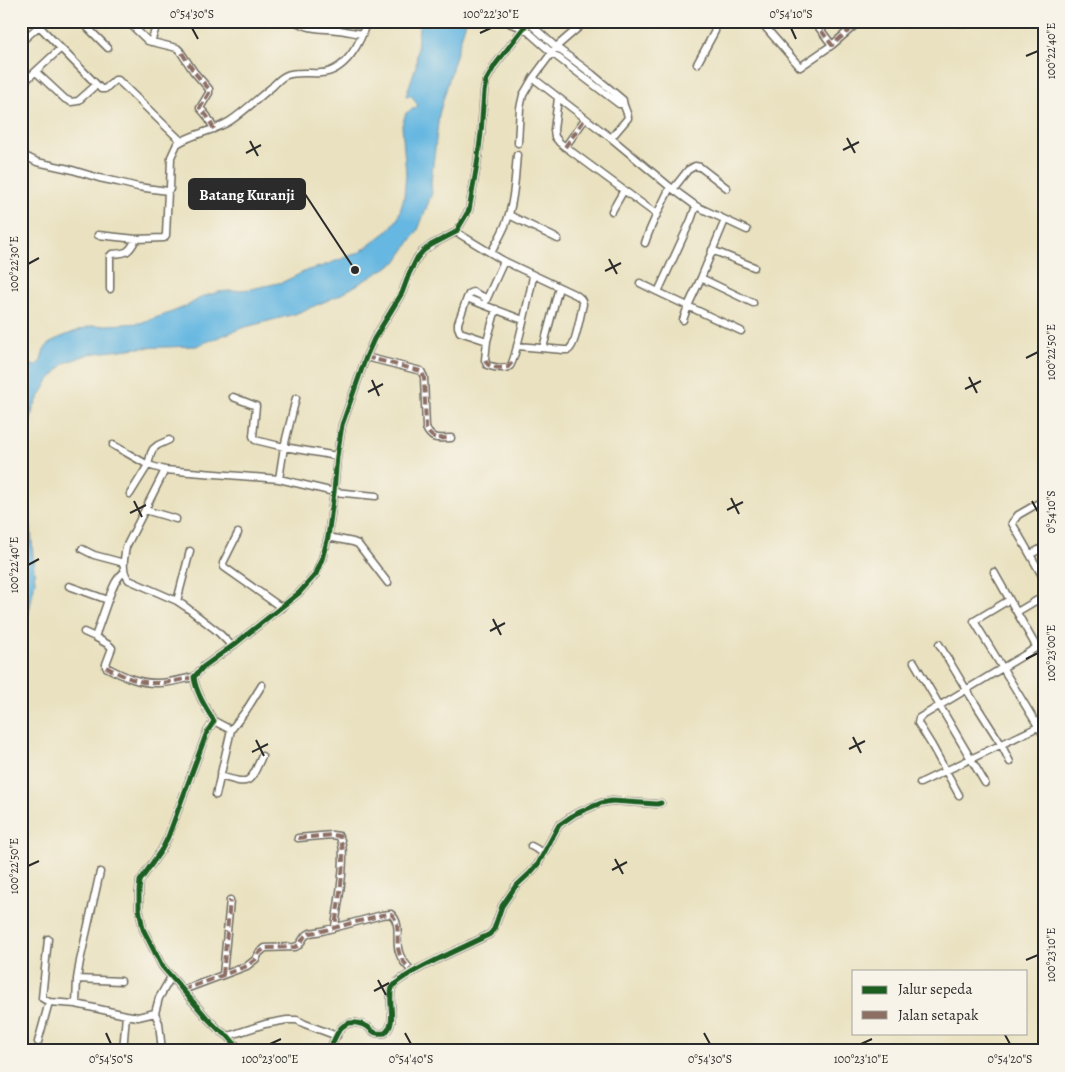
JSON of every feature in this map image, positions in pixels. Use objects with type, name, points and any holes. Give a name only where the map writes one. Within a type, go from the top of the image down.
[{"type":"street","points":[[82,21],[108,48]]},
{"type":"street","points":[[127,21],[145,39],[177,48],[180,51],[194,72],[208,88],[209,93],[200,108],[214,129]]},
{"type":"street","points":[[151,42],[158,21]]},
{"type":"street","points":[[294,21],[317,29],[363,34]]},
{"type":"street","points":[[98,235],[136,239],[161,239],[165,237],[171,157],[174,147],[195,134],[214,129],[229,121],[287,75],[296,73],[326,73],[332,70],[351,56],[363,34],[366,21]]},
{"type":"street","points":[[508,21],[524,28],[552,53],[622,98],[624,101],[622,104],[628,114],[628,118],[612,138]]},
{"type":"street","points":[[518,143],[521,101],[533,78],[556,47],[586,21]]},
{"type":"street","points":[[697,64],[715,31],[712,21]]},
{"type":"street","points":[[760,21],[798,66],[802,66],[832,45],[860,21]]},
{"type":"street","points":[[814,21],[832,45]]},
{"type":"street","points":[[84,632],[112,648],[106,667],[126,677],[145,682],[160,683],[194,677],[203,667],[282,608],[313,579],[322,559],[328,537],[342,425],[366,357],[398,301],[417,258],[430,246],[456,232],[469,210],[480,144],[482,106],[486,81],[494,65],[528,22],[590,77]]},
{"type":"street","points":[[21,42],[37,24],[96,85],[104,90],[115,80],[118,80],[181,141]]},
{"type":"street","points":[[21,85],[61,48]]},
{"type":"street","points":[[36,72],[65,99],[71,102],[81,99],[96,85]]},
{"type":"street","points":[[533,78],[612,138],[671,188],[696,206],[747,230]]},
{"type":"street","points":[[558,98],[554,135],[557,140],[656,214]]},
{"type":"street","points":[[565,146],[586,118]]},
{"type":"street","points":[[21,154],[37,162],[99,178],[138,187],[169,190]]},
{"type":"street","points":[[491,253],[509,215],[517,155]]},
{"type":"street","points":[[645,242],[656,214],[671,188],[694,166],[700,167],[727,188]]},
{"type":"street","points":[[612,211],[624,190]]},
{"type":"street","points":[[658,292],[696,206]]},
{"type":"street","points":[[509,215],[558,239]]},
{"type":"street","points":[[682,320],[725,220]]},
{"type":"street","points":[[456,232],[504,261],[576,295],[582,301],[583,304],[571,348],[568,350],[517,346]]},
{"type":"street","points":[[110,289],[110,256],[128,251],[136,239]]},
{"type":"street","points":[[712,250],[754,267]]},
{"type":"street","points":[[485,301],[504,261]]},
{"type":"street","points":[[496,309],[487,341],[485,360],[489,366],[508,367],[513,361],[533,276]]},
{"type":"street","points":[[701,278],[753,303]]},
{"type":"street","points":[[640,283],[741,331]]},
{"type":"street","points":[[543,348],[559,287]]},
{"type":"street","points":[[487,341],[459,330],[458,323],[469,294],[473,292],[496,309],[523,320]]},
{"type":"street","points":[[366,357],[421,372],[424,377],[426,428],[433,437],[451,438]]},
{"type":"street","points":[[234,397],[256,406],[253,439],[258,442],[337,456]]},
{"type":"street","points":[[279,479],[284,447],[296,398]]},
{"type":"street","points":[[130,494],[148,465],[153,449],[168,440]]},
{"type":"street","points":[[113,445],[148,465],[165,470],[279,479],[334,492],[376,496]]},
{"type":"street","points":[[165,470],[126,547],[125,575],[129,580],[177,601],[217,631],[232,646]]},
{"type":"street","points":[[1044,500],[1018,515],[1012,523],[1044,578]]},
{"type":"street","points":[[145,510],[176,519]]},
{"type":"street","points":[[238,533],[223,563],[224,567],[282,608]]},
{"type":"street","points":[[328,537],[358,544],[388,583]]},
{"type":"street","points":[[1031,554],[1044,547]]},
{"type":"street","points":[[82,550],[124,563]]},
{"type":"street","points":[[177,601],[190,551]]},
{"type":"street","points":[[95,637],[114,584],[124,572]]},
{"type":"street","points":[[994,572],[1037,648]]},
{"type":"street","points":[[69,586],[108,600]]},
{"type":"street","points":[[1017,612],[1044,596]]},
{"type":"street","points":[[1009,600],[974,621],[1044,736]]},
{"type":"street","points":[[959,795],[918,723],[919,718],[1044,643]]},
{"type":"street","points":[[939,644],[1001,744],[1010,762]]},
{"type":"street","points":[[914,662],[985,783]]},
{"type":"street","points":[[194,677],[200,697],[214,721],[231,730]]},
{"type":"street","points":[[216,795],[231,730],[247,710],[262,685]]},
{"type":"street","points":[[214,721],[207,732],[168,837],[140,881],[139,908],[144,928],[162,966],[207,1018],[228,1036],[241,1051]]},
{"type":"street","points":[[920,783],[1038,726]]},
{"type":"street","points":[[220,776],[244,782],[254,774],[262,756]]},
{"type":"street","points":[[330,1051],[343,1025],[351,1023],[364,1025],[372,1032],[386,1033],[390,1027],[391,994],[396,983],[413,972],[490,934],[510,893],[538,864],[559,825],[575,814],[601,803],[612,801],[661,803]]},
{"type":"street","points":[[298,838],[332,835],[339,836],[343,842],[342,874],[335,927]]},
{"type":"street","points":[[531,846],[544,853]]},
{"type":"street","points":[[76,1004],[77,979],[84,940],[100,872]]},
{"type":"street","points":[[223,976],[230,900]]},
{"type":"street","points":[[183,990],[247,966],[265,948],[295,947],[310,933],[391,914],[397,924],[398,950],[401,958],[413,972]]},
{"type":"street","points":[[48,939],[42,998],[49,1002],[76,1004],[138,1017],[155,1013]]},
{"type":"street","points":[[162,1051],[159,1023],[155,1013],[158,998],[171,977]]},
{"type":"street","points":[[77,979],[121,982]]},
{"type":"street","points":[[38,1042],[49,1002]]},
{"type":"street","points":[[123,1051],[126,1015]]},
{"type":"street","points":[[228,1036],[265,1024],[297,1020],[336,1036]]},
{"type":"green space","points":[[921,21],[976,21],[962,26]]},
{"type":"water","points":[[420,21],[466,21],[439,114],[431,182],[432,193],[418,230],[396,262],[338,296],[295,314],[242,328],[196,346],[137,348],[89,354],[65,363],[49,380],[33,408],[25,451],[35,582],[21,650],[21,373],[29,363],[35,366],[41,361],[44,349],[52,341],[71,333],[91,326],[140,323],[167,314],[187,306],[202,297],[218,292],[251,289],[283,282],[308,270],[360,252],[389,230],[398,218],[404,197],[406,174],[402,125],[406,113],[418,106],[412,96],[406,96],[416,66]]},
{"type":"marked path","points":[[814,21],[832,45],[860,21]]},
{"type":"marked path","points":[[182,53],[194,72],[209,89],[209,93],[200,108],[214,129]]},
{"type":"marked path","points":[[565,147],[585,119]]},
{"type":"marked path","points":[[366,357],[421,371],[424,377],[426,428],[433,437],[451,438]]},
{"type":"marked path","points":[[485,360],[489,365],[498,368],[508,367],[513,361]]},
{"type":"marked path","points":[[106,667],[132,679],[152,683],[194,677]]},
{"type":"marked path","points":[[298,838],[332,835],[339,836],[342,843],[343,866],[335,927]]},
{"type":"marked path","points":[[223,975],[230,900]]},
{"type":"marked path","points":[[183,990],[247,966],[265,948],[295,947],[310,933],[391,914],[396,922],[400,955],[404,963],[413,972]]},
{"type":"cycle path","points":[[241,1051],[228,1036],[207,1018],[162,966],[143,929],[139,908],[140,881],[168,837],[207,732],[214,721],[199,695],[194,677],[203,667],[299,593],[316,574],[328,537],[342,425],[366,357],[374,339],[402,293],[417,258],[431,245],[456,232],[469,210],[477,165],[486,81],[495,65],[529,21]]},
{"type":"cycle path","points":[[329,1051],[336,1035],[346,1024],[357,1023],[367,1026],[375,1033],[385,1033],[391,1023],[391,994],[392,988],[397,982],[407,975],[490,934],[494,929],[502,906],[515,887],[538,864],[559,825],[575,814],[601,803],[612,801],[661,803]]},
{"type":"place","name":"Batang Kuranji","points":[[355,270]]}]
